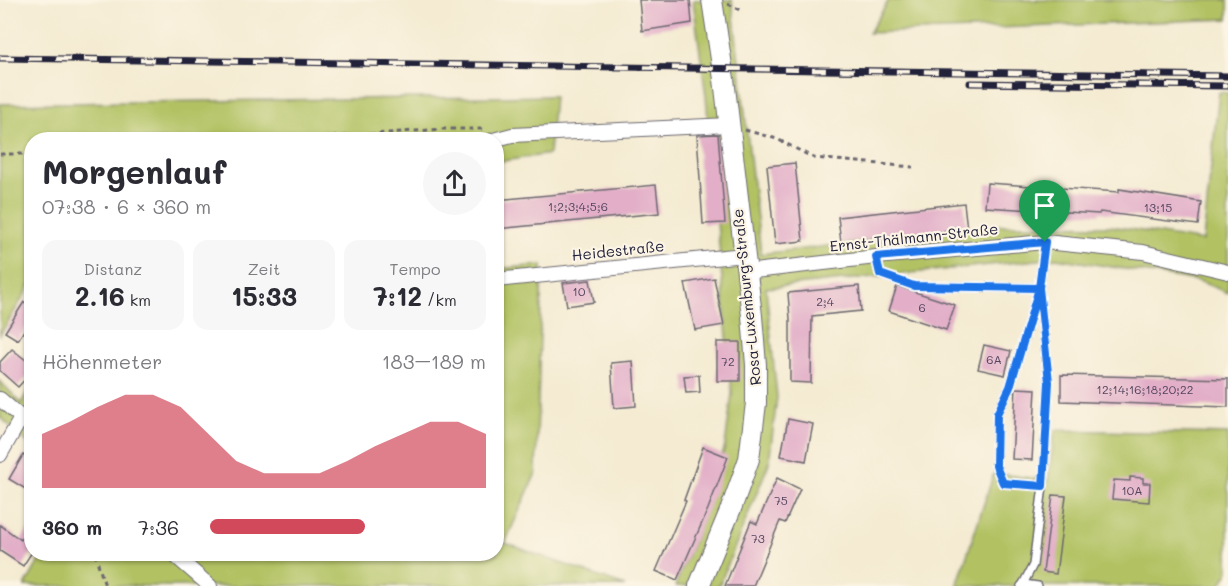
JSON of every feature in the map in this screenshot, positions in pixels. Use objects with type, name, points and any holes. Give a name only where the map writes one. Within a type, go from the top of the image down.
[{"type":"main road","name":"Rosa-Luxemburg-Straße","points":[[699,586],[749,459],[756,403],[756,365],[729,125],[712,0]]},
{"type":"street","points":[[504,135],[729,125]]},
{"type":"street","name":"Ernst-Thälmann-Straße","points":[[744,264],[876,257],[1045,242],[1143,252],[1228,272]]},
{"type":"street","name":"Heidestraße","points":[[504,279],[744,264]]},
{"type":"street","points":[[0,399],[24,420]]},
{"type":"street","points":[[0,455],[24,425]]},
{"type":"street","points":[[181,561],[210,586]]},
{"type":"lane","points":[[1043,486],[1003,483],[996,466],[997,414],[1010,387],[1039,288],[1045,242]]},
{"type":"lane","points":[[876,257],[880,274],[914,286],[1039,288]]},
{"type":"lane","points":[[1038,586],[1022,585],[1033,564],[1043,486],[1049,382],[1039,288]]},
{"type":"path","points":[[729,125],[777,139],[814,158],[913,167]]},
{"type":"path","points":[[401,132],[443,129],[470,132]]},
{"type":"path","points":[[0,154],[24,154]]},
{"type":"path","points":[[96,561],[105,586]]},
{"type":"green space","points":[[693,0],[732,0],[761,254],[1003,225],[1111,226],[1203,241],[1219,92],[1228,93],[1228,293],[1199,281],[1056,258],[766,288],[777,397],[769,463],[719,586],[675,586],[706,511],[725,446],[732,394],[706,96]]},
{"type":"green space","points":[[889,0],[1228,0],[1228,19],[869,33]]},
{"type":"green space","points":[[554,96],[549,154],[504,161],[504,132],[24,132],[24,296],[0,335],[0,104]]},
{"type":"green space","points":[[542,265],[536,473],[505,543],[625,586],[25,586],[39,561],[504,561],[504,268]]},
{"type":"green space","points":[[0,381],[21,403],[24,398],[24,439],[0,417]]},
{"type":"green space","points":[[1055,430],[1228,434],[1228,572],[1220,586],[957,586],[994,473],[1048,481]]},
{"type":"building","points":[[639,0],[690,0],[692,23],[642,31]]},
{"type":"building","points":[[718,134],[725,223],[703,224],[697,135]]},
{"type":"building","points":[[795,163],[803,241],[775,244],[767,166]]},
{"type":"building","points":[[987,183],[1119,192],[1119,189],[1201,202],[1198,225],[1100,212],[1099,214],[985,207]]},
{"type":"building","points":[[656,185],[659,213],[504,228],[504,199]]},
{"type":"building","points":[[964,203],[967,229],[841,243],[838,217]]},
{"type":"building","points":[[714,278],[724,325],[695,330],[685,283]]},
{"type":"building","points":[[590,280],[594,302],[567,306],[563,283]]},
{"type":"building","points":[[859,286],[861,311],[812,316],[811,383],[790,382],[788,293]]},
{"type":"building","points":[[897,286],[955,305],[946,330],[889,311]]},
{"type":"building","points":[[24,302],[24,331],[18,340],[5,332]]},
{"type":"building","points":[[717,342],[740,342],[740,381],[717,381]]},
{"type":"building","points":[[984,345],[1011,351],[1005,375],[978,369]]},
{"type":"building","points":[[12,349],[24,359],[24,381],[18,387],[0,371],[0,362]]},
{"type":"building","points":[[633,361],[636,406],[614,408],[611,363]]},
{"type":"building","points":[[699,375],[700,392],[686,393],[684,376]]},
{"type":"building","points":[[1061,375],[1228,379],[1228,407],[1061,401]]},
{"type":"building","points":[[1016,388],[1036,389],[1032,460],[1012,459]]},
{"type":"building","points":[[788,419],[813,424],[806,461],[781,456]]},
{"type":"building","points":[[703,447],[728,457],[677,580],[656,571],[686,501],[684,500]]},
{"type":"building","points":[[23,455],[24,456],[24,488],[9,479]]},
{"type":"building","points":[[1130,477],[1143,478],[1143,483],[1150,483],[1149,502],[1112,499],[1114,480],[1130,481]]},
{"type":"building","points":[[777,478],[800,489],[785,523],[780,521],[753,586],[725,586],[751,521],[757,524]]},
{"type":"building","points":[[1053,495],[1066,496],[1056,574],[1043,572]]},
{"type":"building","points":[[0,525],[21,540],[24,536],[24,561],[26,561],[23,566],[0,551]]},
{"type":"railway","points":[[0,58],[1228,76]]},
{"type":"railway","points":[[970,83],[1228,86]]},
{"type":"route","points":[[1045,242],[876,257],[880,274],[914,286],[1039,288],[1010,387],[997,414],[996,466],[1003,483],[1043,486],[1049,382],[1039,288],[1045,242]]}]
